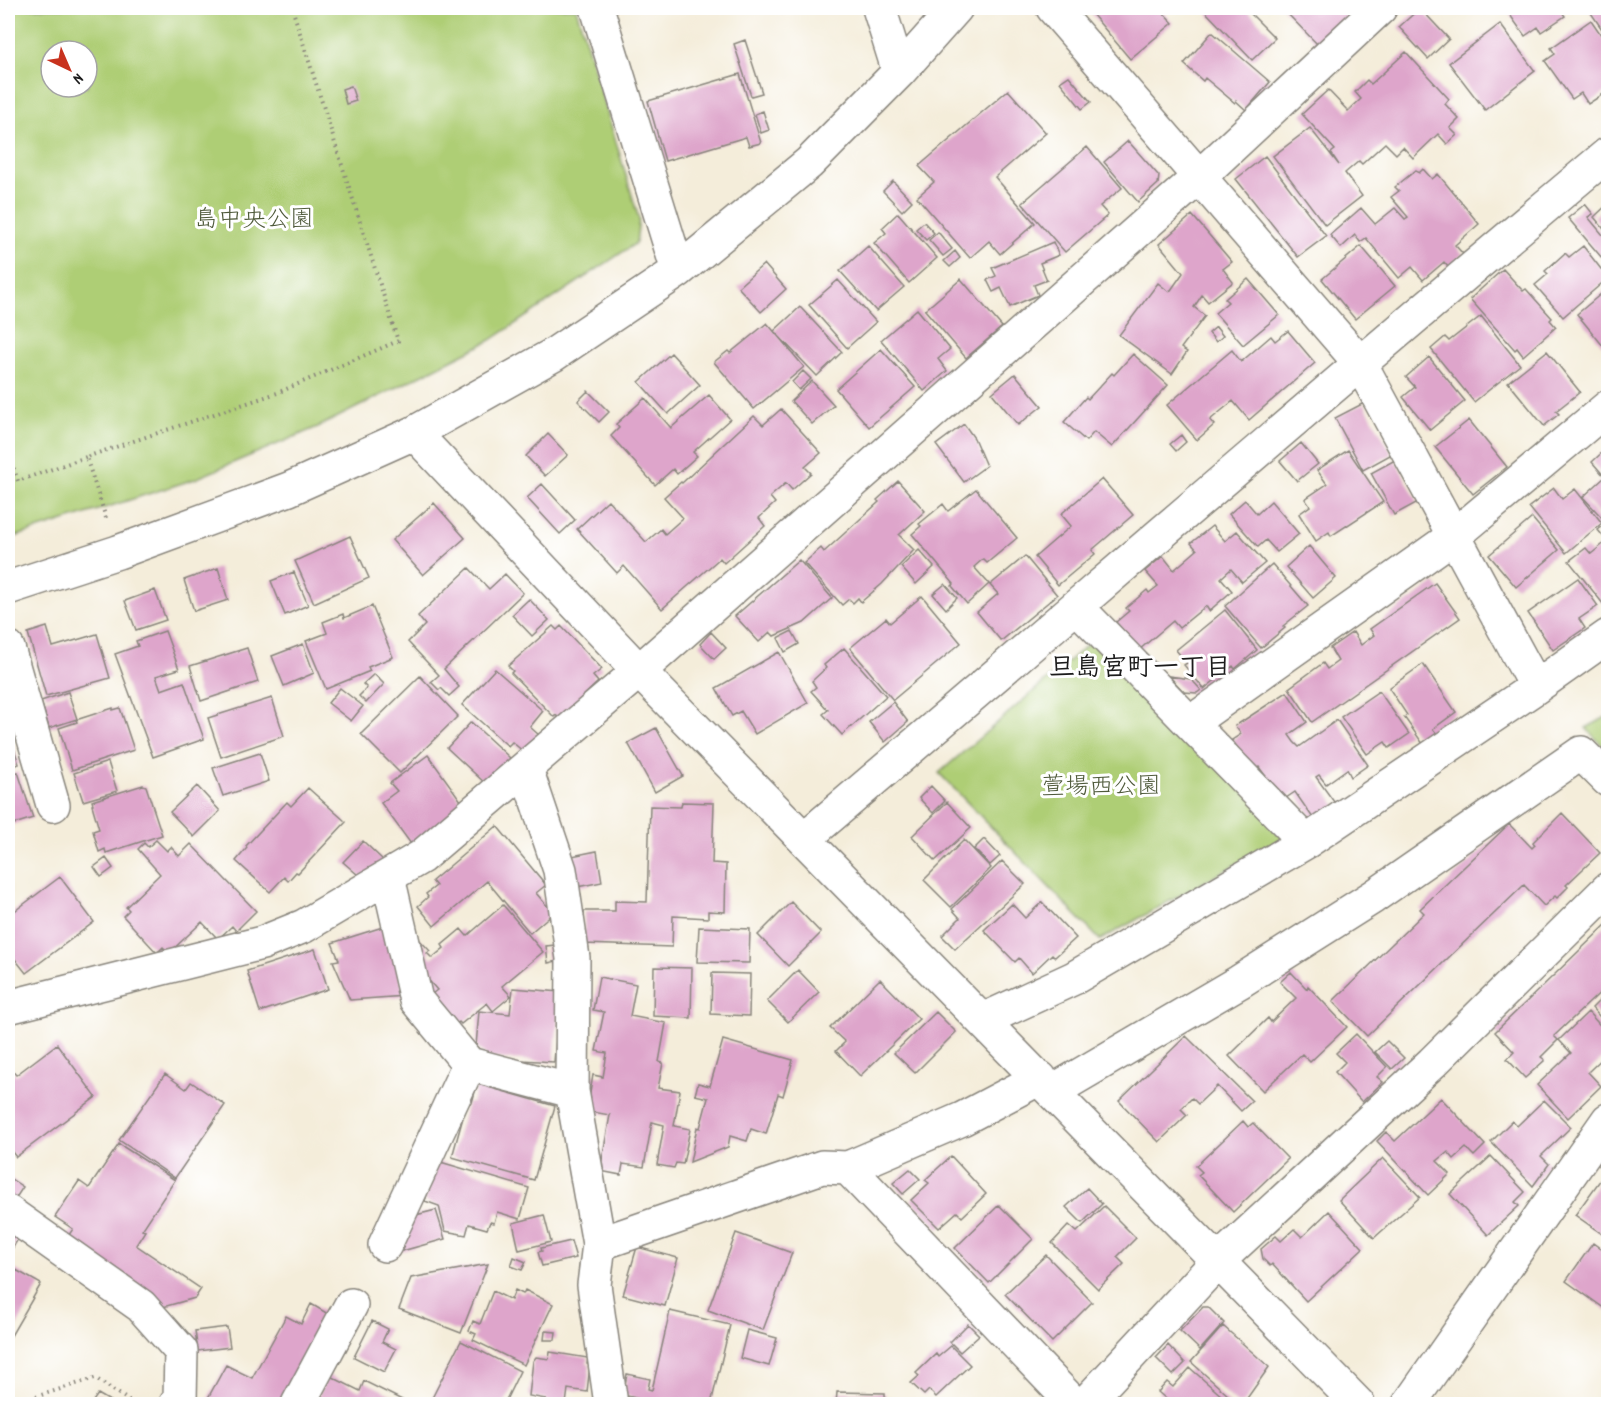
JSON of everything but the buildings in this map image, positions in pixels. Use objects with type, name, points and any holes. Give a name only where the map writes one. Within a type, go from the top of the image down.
[{"type":"street","points":[[597,8],[678,271]]},
{"type":"street","points":[[879,8],[899,72]]},
{"type":"street","points":[[8,588],[118,552],[289,489],[414,433],[553,355],[678,271],[809,163],[899,72],[956,8]]},
{"type":"street","points":[[1053,8],[1360,363],[1536,687]]},
{"type":"street","points":[[8,1007],[262,943],[304,926],[421,857],[639,671],[1199,177],[1380,8]]},
{"type":"street","points":[[804,839],[1608,154]]},
{"type":"street","points":[[1190,723],[1454,536],[1608,407]]},
{"type":"street","points":[[414,433],[639,671],[984,1020],[1358,1404]]},
{"type":"street","points":[[1077,607],[1306,842]]},
{"type":"street","points":[[984,1020],[1074,978],[1306,842],[1608,636]]},
{"type":"street","points":[[8,648],[53,805]]},
{"type":"street","points":[[599,1244],[822,1167],[848,1168],[1046,1085],[1239,982],[1373,897],[1581,753],[1608,780]]},
{"type":"street","points":[[526,769],[560,870],[573,958],[572,1090],[599,1244],[594,1285],[611,1404]]},
{"type":"street","points":[[388,877],[416,1000],[468,1064],[572,1090]]},
{"type":"street","points":[[1085,1404],[1218,1261],[1432,1063],[1608,889]]},
{"type":"street","points":[[385,1245],[468,1064]]},
{"type":"street","points":[[1409,1404],[1608,1120]]},
{"type":"street","points":[[848,1168],[1074,1404]]},
{"type":"street","points":[[8,1212],[141,1306],[181,1351],[181,1403]]},
{"type":"street","points":[[300,1404],[351,1305]]},
{"type":"path","points":[[8,451],[18,481],[278,393],[398,341],[292,8]]},
{"type":"path","points":[[86,457],[118,552]]},
{"type":"path","points":[[13,1404],[94,1378],[134,1404]]},
{"type":"green space","name":"島中央公園","points":[[8,8],[576,8],[639,219],[636,243],[491,340],[320,426],[195,479],[8,539]]},
{"type":"green space","name":"萱場西公園","points":[[1102,632],[1289,835],[1100,940],[939,773]]},
{"type":"green space","points":[[1608,716],[1608,752],[1586,728]]},
{"type":"district","name":"旦島宮町一丁目","points":[[1140,669]]}]
